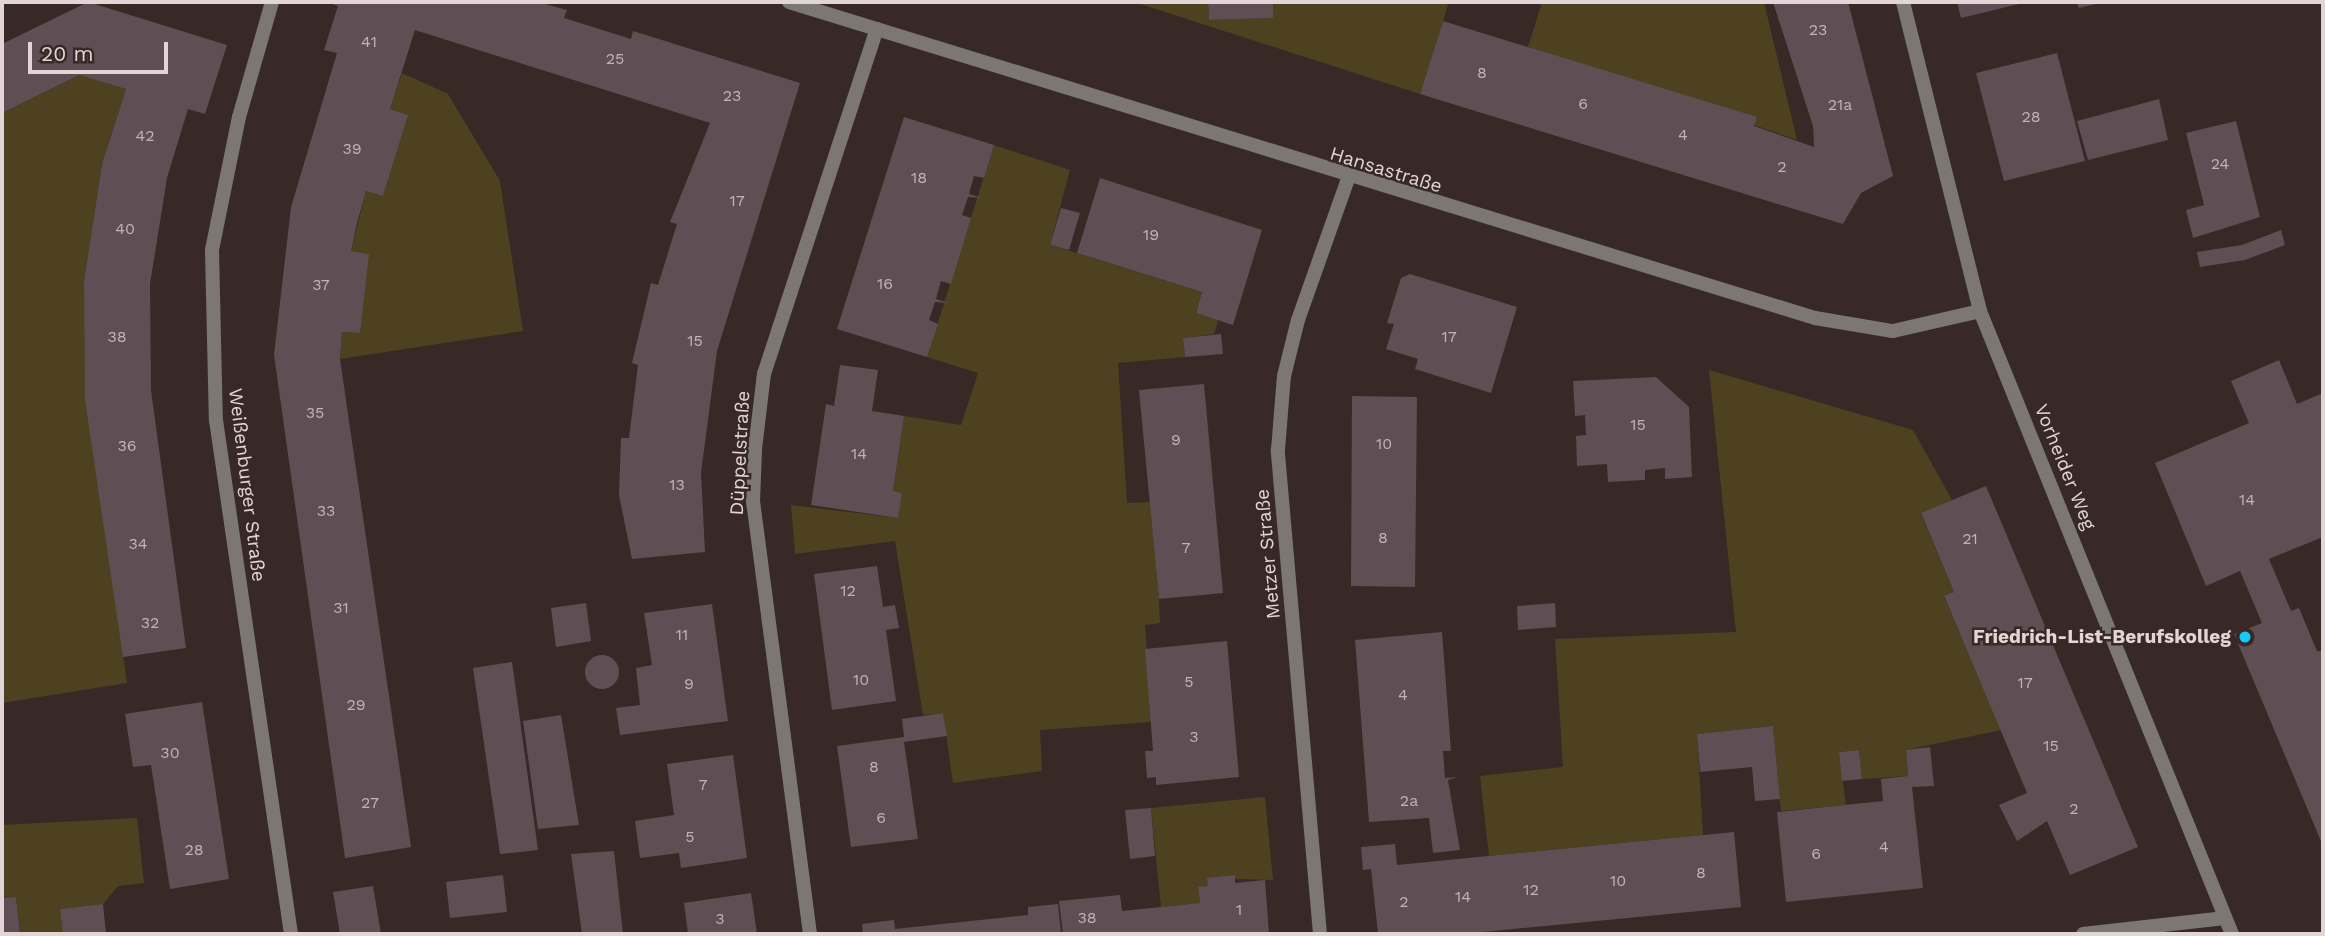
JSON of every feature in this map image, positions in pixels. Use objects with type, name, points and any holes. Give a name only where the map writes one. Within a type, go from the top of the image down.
[{"type":"street","name":"Weißenburger Straße","points":[[272,2],[239,117],[213,276],[216,420],[291,934]]},
{"type":"street","name":"Hansastraße","points":[[789,2],[1348,179],[1815,318],[1893,331],[1980,311]]},
{"type":"street","name":"Vorheider Weg","points":[[1903,2],[1980,311],[2232,934]]},
{"type":"street","name":"Düppelstraße","points":[[810,934],[754,515],[755,449],[764,374],[877,29]]},
{"type":"street","name":"Metzer Straße","points":[[1320,934],[1278,450],[1284,376],[1298,320],[1348,179]]},
{"type":"street","points":[[2083,934],[2225,918]]},
{"type":"shaded area","points":[[1134,2],[1208,2],[1209,20],[1273,18],[1273,2],[1449,2],[1420,94]]},
{"type":"shaded area","points":[[1542,2],[1764,2],[1797,140],[1528,47]]},
{"type":"shaded area","points":[[402,73],[448,94],[500,181],[523,331],[340,359],[342,332],[359,333],[368,254],[351,251],[366,191],[383,196],[407,115],[390,109]]},
{"type":"shaded area","points":[[79,75],[126,89],[102,164],[84,281],[88,400],[127,683],[2,703],[2,113]]},
{"type":"shaded area","points":[[994,145],[1070,170],[1050,245],[1202,292],[1196,313],[1218,320],[1214,334],[1183,338],[1185,357],[1118,363],[1127,503],[1150,502],[1160,623],[1145,625],[1152,722],[1040,730],[1042,771],[953,783],[943,713],[923,715],[895,541],[795,554],[791,505],[898,518],[893,491],[904,416],[961,425],[978,373],[927,357]]},
{"type":"shaded area","points":[[1709,370],[1913,430],[1952,500],[1921,514],[1954,592],[1944,597],[2001,730],[1906,750],[1908,776],[1862,779],[1859,750],[1839,752],[1846,805],[1781,811],[1773,726],[1697,734],[1703,835],[1489,856],[1480,776],[1563,767],[1555,639],[1736,632]]},
{"type":"shaded area","points":[[1265,797],[1273,880],[1208,878],[1208,886],[1198,888],[1200,903],[1161,907],[1151,808]]},
{"type":"shaded area","points":[[137,818],[144,883],[118,886],[103,904],[60,909],[63,933],[20,934],[16,897],[2,898],[2,825]]},
{"type":"building","points":[[88,2],[227,45],[205,114],[188,109],[167,178],[150,284],[151,390],[186,648],[123,657],[85,400],[84,281],[102,164],[126,89],[79,75],[2,113],[2,44]]},
{"type":"building","points":[[327,2],[538,2],[567,10],[564,18],[631,39],[633,31],[800,83],[717,351],[701,473],[705,552],[632,559],[619,495],[621,438],[629,438],[638,365],[632,363],[651,283],[658,285],[677,224],[670,222],[710,123],[415,30],[390,109],[408,115],[383,196],[366,191],[351,251],[369,254],[360,333],[342,332],[340,359],[411,847],[345,858],[274,355],[291,207],[337,53],[324,50],[338,6]]},
{"type":"building","points":[[1208,2],[1273,2],[1273,18],[1209,20]]},
{"type":"building","points":[[1773,2],[1848,2],[1893,176],[1861,193],[1843,224],[1420,94],[1443,21],[1757,117],[1754,126],[1814,147],[1813,126]]},
{"type":"building","points":[[1957,2],[2023,2],[2023,3],[1961,18]]},
{"type":"building","points":[[2077,2],[2101,2],[2101,3],[2079,8]]},
{"type":"building","points":[[2057,53],[2085,161],[2004,181],[1976,73]]},
{"type":"building","points":[[2159,99],[2168,140],[2088,160],[2077,121]]},
{"type":"building","points":[[904,117],[994,145],[984,178],[974,176],[969,194],[982,198],[968,197],[962,215],[971,218],[951,284],[941,281],[936,299],[949,303],[935,302],[929,320],[938,324],[927,357],[837,329]]},
{"type":"building","points":[[2236,121],[2260,217],[2193,238],[2186,210],[2204,205],[2186,133]]},
{"type":"building","points":[[1100,178],[1262,230],[1233,325],[1196,313],[1202,292],[1077,253]]},
{"type":"building","points":[[1061,208],[1080,213],[1069,250],[1050,245]]},
{"type":"building","points":[[2281,230],[2285,245],[2245,260],[2200,267],[2197,252],[2242,245]]},
{"type":"building","points":[[1410,274],[1517,307],[1491,393],[1415,369],[1418,359],[1386,349],[1394,324],[1387,323],[1401,278]]},
{"type":"building","points":[[1221,334],[1223,354],[1185,357],[1183,338]]},
{"type":"building","points":[[2279,360],[2297,404],[2323,393],[2323,537],[2269,559],[2291,611],[2299,608],[2317,651],[2323,651],[2323,846],[2234,634],[2262,623],[2240,571],[2206,586],[2155,463],[2249,423],[2231,381]]},
{"type":"building","points":[[840,365],[878,370],[872,411],[904,416],[893,491],[902,493],[898,518],[811,505],[826,404],[834,406]]},
{"type":"building","points":[[1656,377],[1689,407],[1692,477],[1665,479],[1665,468],[1645,470],[1645,480],[1608,482],[1607,464],[1577,466],[1576,436],[1586,435],[1585,415],[1575,416],[1573,381]]},
{"type":"building","points":[[1204,384],[1223,593],[1159,599],[1139,390]]},
{"type":"building","points":[[1352,396],[1417,397],[1415,587],[1351,586]]},
{"type":"building","points":[[1986,486],[2138,847],[2070,875],[2047,821],[2017,841],[1999,805],[2027,793],[1944,596],[1954,592],[1921,513]]},
{"type":"building","points":[[877,566],[883,607],[895,605],[899,628],[886,630],[896,701],[832,710],[814,574]]},
{"type":"building","points":[[586,603],[591,641],[556,647],[551,608]]},
{"type":"building","points":[[1555,603],[1556,627],[1518,630],[1517,606]]},
{"type":"building","points":[[712,604],[728,721],[620,735],[616,708],[640,705],[636,668],[652,665],[644,613]]},
{"type":"building","points":[[1442,632],[1451,751],[1443,751],[1445,778],[1457,777],[1448,780],[1460,850],[1433,853],[1429,818],[1369,822],[1355,640]]},
{"type":"building","points":[[1227,641],[1239,777],[1156,785],[1156,777],[1147,778],[1145,751],[1153,751],[1145,649]]},
{"type":"building","points":[[602,655],[614,660],[619,672],[614,684],[602,689],[590,684],[585,672],[590,660]]},
{"type":"building","points":[[512,662],[538,850],[500,854],[473,668]]},
{"type":"building","points":[[202,702],[229,879],[170,889],[151,765],[133,767],[125,714]]},
{"type":"building","points":[[943,713],[947,736],[904,742],[918,839],[851,847],[837,746],[904,737],[902,719]]},
{"type":"building","points":[[561,715],[579,825],[538,829],[523,721]]},
{"type":"building","points":[[1773,726],[1780,799],[1755,801],[1752,767],[1700,772],[1697,734]]},
{"type":"building","points":[[1930,747],[1934,786],[1912,787],[1923,888],[1786,902],[1777,812],[1883,801],[1881,779],[1908,776],[1906,750]]},
{"type":"building","points":[[1859,750],[1862,779],[1842,781],[1839,752]]},
{"type":"building","points":[[733,755],[747,858],[681,868],[679,853],[640,858],[635,821],[674,815],[667,764]]},
{"type":"building","points":[[1151,808],[1155,856],[1130,859],[1125,810]]},
{"type":"building","points":[[1734,832],[1741,907],[1461,934],[1378,934],[1371,869],[1363,870],[1361,847],[1395,844],[1397,865]]},
{"type":"building","points":[[614,851],[623,934],[582,934],[571,854]]},
{"type":"building","points":[[503,875],[507,912],[450,918],[446,882]]},
{"type":"building","points":[[1235,875],[1235,883],[1265,880],[1269,934],[1063,934],[1059,901],[1120,895],[1122,911],[1200,903],[1198,887],[1208,886],[1207,878]]},
{"type":"building","points":[[373,886],[381,934],[340,934],[333,892]]},
{"type":"building","points":[[751,893],[757,934],[688,934],[684,903]]},
{"type":"building","points":[[16,897],[20,934],[2,934],[2,898]]},
{"type":"building","points":[[103,904],[106,934],[63,934],[60,909]]},
{"type":"building","points":[[1058,904],[1061,934],[863,934],[862,924],[894,920],[895,929],[1028,915],[1028,907]]},
{"type":"place","name":"Friedrich-List-Berufskolleg","points":[[2245,637]]}]
